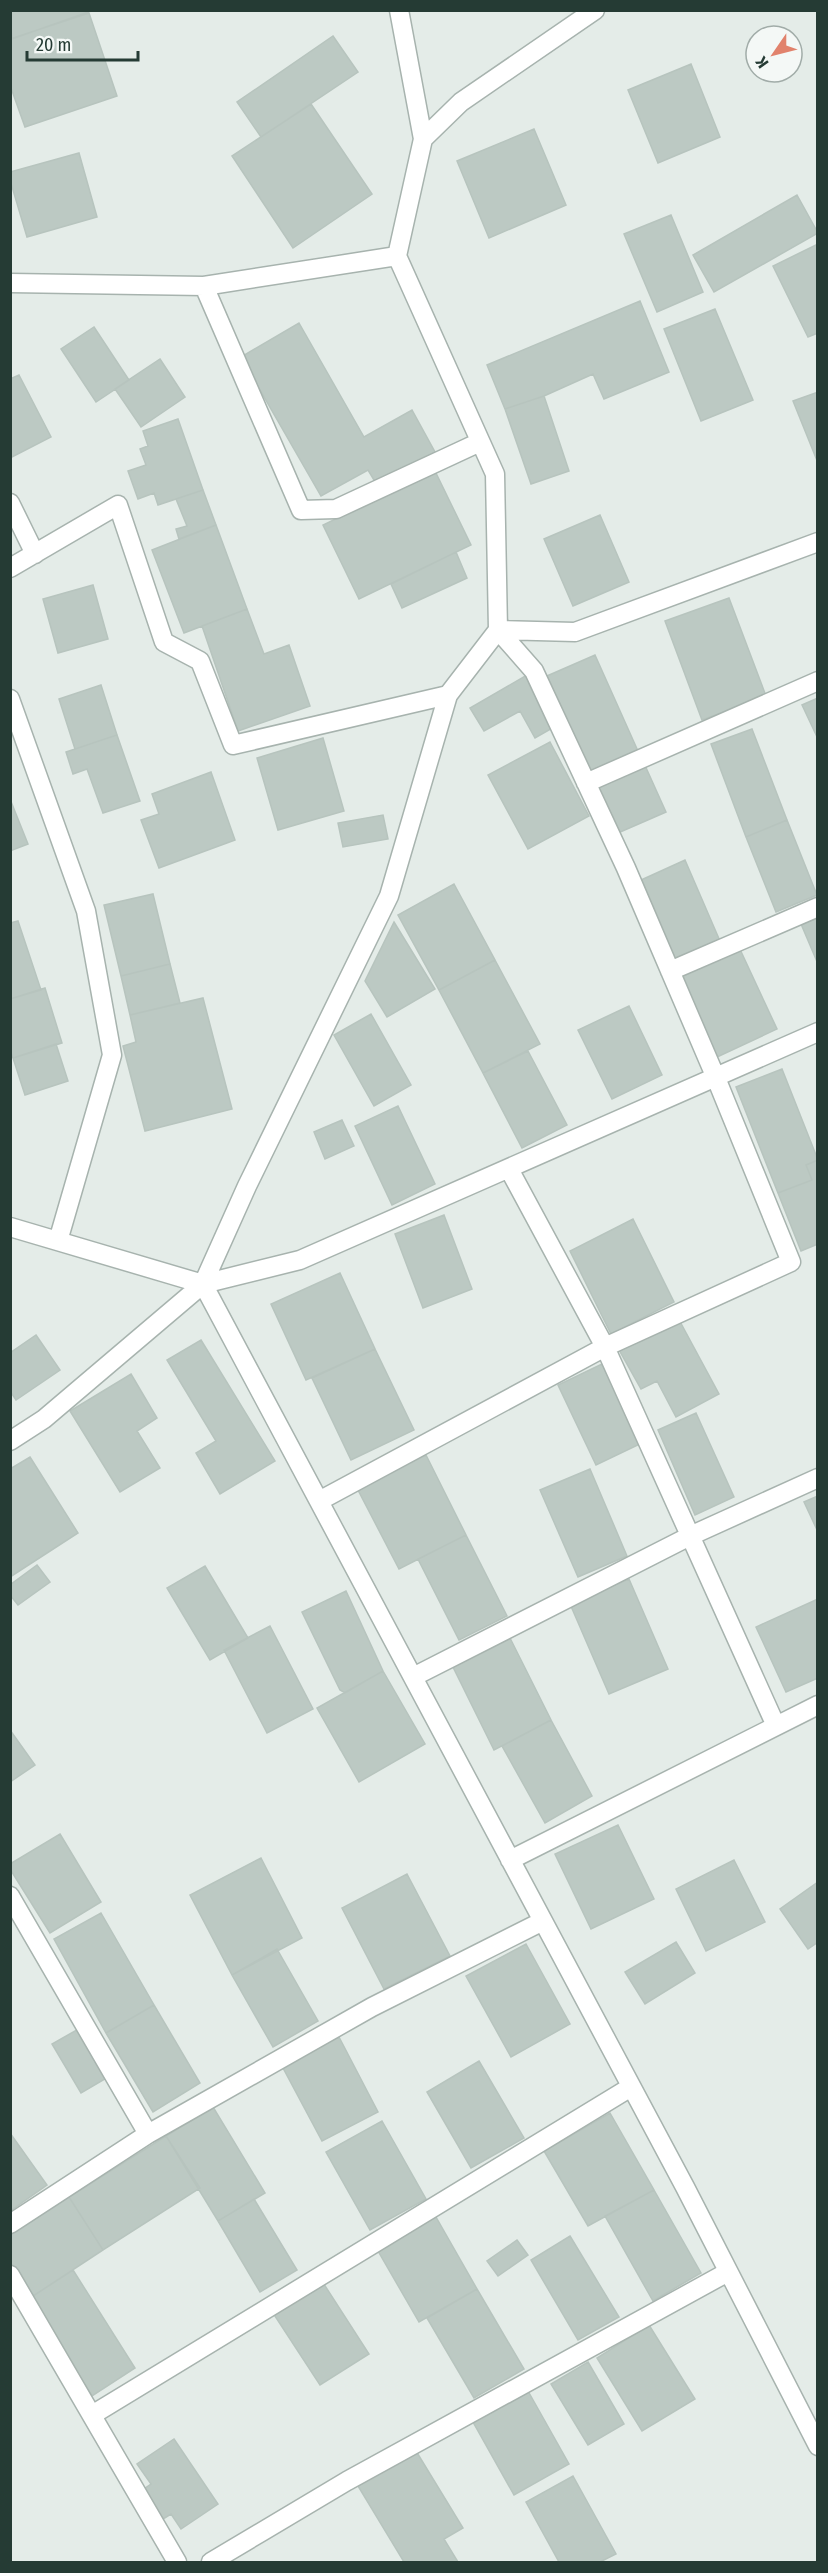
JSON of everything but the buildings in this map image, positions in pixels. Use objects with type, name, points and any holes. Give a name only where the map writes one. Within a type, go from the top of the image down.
[{"type":"street","points":[[10,1441],[44,1419],[203,1284],[247,1186],[389,896],[448,695],[498,630],[495,474],[397,256],[423,139],[399,10]]},
{"type":"street","points":[[423,139],[461,102],[581,14]]},
{"type":"street","points":[[10,283],[204,286],[397,256]]},
{"type":"street","points":[[204,286],[301,510],[336,509],[480,442]]},
{"type":"street","points":[[10,503],[35,554]]},
{"type":"street","points":[[10,568],[118,505],[164,642],[200,662],[233,745],[448,695]]},
{"type":"street","points":[[498,630],[575,632],[818,542]]},
{"type":"street","points":[[319,1501],[605,1347],[791,1262],[716,1078],[586,783],[534,671],[498,630]]},
{"type":"street","points":[[586,783],[818,681]]},
{"type":"street","points":[[10,699],[86,911],[112,1055],[58,1241]]},
{"type":"street","points":[[670,971],[818,907]]},
{"type":"street","points":[[10,1227],[203,1284],[300,1260],[818,1032]]},
{"type":"street","points":[[509,1169],[605,1347],[776,1725]]},
{"type":"street","points":[[203,1284],[631,2087],[818,2446]]},
{"type":"street","points":[[412,1677],[690,1536],[818,1478]]},
{"type":"street","points":[[510,1860],[818,1705]]},
{"type":"street","points":[[10,1896],[148,2134]]},
{"type":"street","points":[[10,2224],[148,2134],[372,2007],[543,1921]]},
{"type":"street","points":[[92,2415],[631,2087]]},
{"type":"street","points":[[211,2562],[347,2481],[728,2272]]},
{"type":"street","points":[[10,2275],[177,2562]]}]
